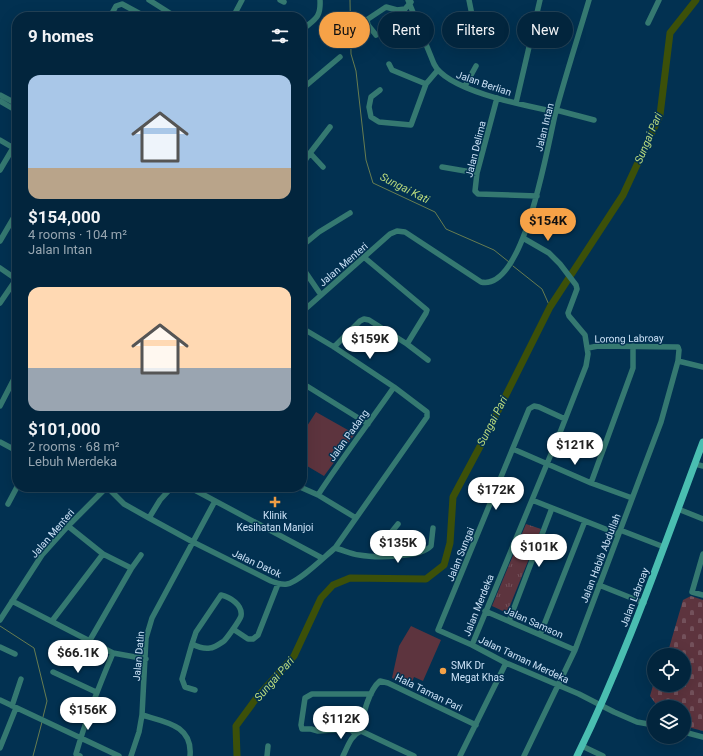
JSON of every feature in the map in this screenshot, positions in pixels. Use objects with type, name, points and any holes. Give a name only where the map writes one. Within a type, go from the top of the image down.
[{"type":"main road","name":"Jalan Labroay","points":[[577,756],[601,706],[644,603],[703,442]]},
{"type":"street","points":[[149,0],[164,12]]},
{"type":"street","points":[[238,12],[242,0]]},
{"type":"street","points":[[307,26],[318,16],[321,10],[320,0]]},
{"type":"street","points":[[469,0],[471,12]]},
{"type":"street","points":[[516,103],[540,0]]},
{"type":"street","name":"Jalan Intan","points":[[503,272],[524,238],[537,196],[556,111],[589,0]]},
{"type":"street","points":[[648,23],[659,0]]},
{"type":"street","points":[[376,35],[368,25],[368,19],[386,7],[402,10],[405,9],[410,1]]},
{"type":"street","points":[[380,90],[371,97],[369,107],[371,117],[380,122],[411,125],[426,84],[437,71],[410,1]]},
{"type":"street","points":[[113,12],[116,6],[122,4],[137,12]]},
{"type":"street","points":[[307,85],[340,57]]},
{"type":"street","points":[[389,64],[392,70],[426,84]]},
{"type":"street","points":[[465,86],[476,66]]},
{"type":"street","name":"Jalan Berlian","points":[[437,71],[448,79],[497,98],[594,120]]},
{"type":"street","points":[[0,95],[12,101]]},
{"type":"street","name":"Jalan Delima","points":[[497,98],[477,173],[475,188],[476,193],[537,196]]},
{"type":"street","points":[[0,101],[12,108]]},
{"type":"street","points":[[307,158],[330,127]]},
{"type":"street","points":[[0,140],[12,147]]},
{"type":"street","points":[[0,170],[12,153]]},
{"type":"street","points":[[310,153],[323,168]]},
{"type":"street","points":[[442,167],[477,173]]},
{"type":"street","points":[[307,242],[319,232],[350,213]]},
{"type":"street","points":[[0,241],[12,221]]},
{"type":"street","name":"Jalan Menteri","points":[[307,308],[365,258],[390,234],[397,231],[405,232],[481,282],[495,280],[503,272]]},
{"type":"street","name":"Jalan Merdeka","points":[[472,645],[586,366],[588,348],[585,335],[568,313],[577,289],[560,264],[549,253],[524,238]]},
{"type":"street","points":[[365,258],[426,310],[426,313],[407,344]]},
{"type":"street","points":[[0,268],[12,276]]},
{"type":"street","points":[[307,275],[321,295]]},
{"type":"street","points":[[0,303],[12,284]]},
{"type":"street","points":[[334,347],[360,321],[364,319],[369,320],[407,344],[428,360]]},
{"type":"street","points":[[307,331],[394,387]]},
{"type":"street","name":"Lorong Labroay","points":[[588,348],[598,346],[676,346],[679,350],[678,361]]},
{"type":"street","points":[[591,483],[633,368],[633,346]]},
{"type":"street","points":[[678,361],[703,367]]},
{"type":"street","name":"Jalan Habib Abdullah","points":[[524,756],[575,650],[661,422],[678,361]]},
{"type":"street","points":[[0,406],[12,383]]},
{"type":"street","points":[[307,386],[368,424]]},
{"type":"street","name":"Jalan Datok","points":[[112,492],[124,504],[193,542],[278,584],[288,584],[309,571],[335,548],[427,417],[427,412],[425,410],[394,387]]},
{"type":"street","name":"Jalan Padang","points":[[318,495],[394,387]]},
{"type":"street","name":"Jalan Sungai","points":[[438,630],[529,409],[534,406],[539,407],[565,419]]},
{"type":"street","points":[[0,442],[12,448]]},
{"type":"street","points":[[513,449],[591,483],[632,498]]},
{"type":"street","points":[[695,464],[703,466]]},
{"type":"street","points":[[307,490],[356,518]]},
{"type":"street","points":[[8,504],[14,492]]},
{"type":"street","name":"Jalan Menteri","points":[[1,618],[42,555],[102,492]]},
{"type":"street","points":[[149,518],[160,500],[167,492]]},
{"type":"street","points":[[198,492],[322,558]]},
{"type":"street","points":[[532,500],[585,521],[664,547]]},
{"type":"street","name":"Jalan Datin","points":[[131,756],[139,732],[142,715],[146,638],[152,618],[215,502]]},
{"type":"street","points":[[509,621],[552,508]]},
{"type":"street","points":[[678,509],[703,519]]},
{"type":"street","points":[[540,635],[585,521]]},
{"type":"street","points":[[382,556],[386,537],[398,524]]},
{"type":"street","points":[[68,526],[103,554],[131,569]]},
{"type":"street","points":[[335,548],[356,555],[409,555],[422,552],[431,546],[433,528]]},
{"type":"street","points":[[52,621],[103,554]]},
{"type":"street","points":[[703,554],[692,592],[703,595]]},
{"type":"street","points":[[90,640],[131,569],[141,555]]},
{"type":"street","points":[[233,629],[248,638],[253,639],[258,635],[278,584]]},
{"type":"street","points":[[599,585],[644,603]]},
{"type":"street","points":[[192,644],[199,648],[210,648],[225,641],[241,616],[240,608],[237,604],[221,595],[196,632],[192,644],[182,679],[185,687],[194,690]]},
{"type":"street","points":[[12,601],[113,652],[146,659]]},
{"type":"street","name":"Jalan Samson","points":[[486,611],[575,650]]},
{"type":"street","name":"Jalan Taman Merdeka","points":[[438,630],[472,645],[506,663],[559,685],[601,706],[637,722],[647,724]]},
{"type":"street","points":[[0,647],[15,654]]},
{"type":"street","points":[[78,755],[81,738],[96,692],[113,652]]},
{"type":"street","points":[[460,756],[506,663]]},
{"type":"street","points":[[53,672],[96,692]]},
{"type":"street","points":[[0,748],[14,707],[21,678]]},
{"type":"street","name":"Hala Taman Pari","points":[[343,756],[358,732],[371,694],[375,685],[380,681],[388,683],[476,725]]},
{"type":"street","points":[[371,694],[312,694],[305,698],[301,725],[302,729],[351,730],[414,756]]},
{"type":"street","points":[[0,700],[119,756]]},
{"type":"street","points":[[142,715],[176,726],[183,730],[191,750],[190,756]]},
{"type":"street","points":[[691,734],[703,737]]},
{"type":"street","points":[[266,756],[268,746]]},
{"type":"street","points":[[582,746],[603,756]]},
{"type":"green space","points":[[316,412],[355,434],[324,476],[307,466],[307,426]]},
{"type":"green space","points":[[526,524],[541,529],[507,613],[492,606]]},
{"type":"green space","points":[[691,596],[703,600],[703,731],[691,728],[691,700],[653,700],[650,696],[651,692],[691,692],[691,648],[669,648],[683,600]]},
{"type":"green space","points":[[411,626],[441,640],[423,681],[414,677],[410,686],[392,678],[399,646]]},
{"type":"waterway","name":"Sungai Kati","points":[[350,0],[351,54],[356,71],[366,160],[373,183],[435,212],[446,229],[494,250],[509,262]]},
{"type":"waterway","name":"Sungai Pari","points":[[237,756],[236,726],[258,696],[294,656],[321,598],[333,585],[350,578],[426,579],[444,565],[450,543],[453,497],[484,439],[550,307],[623,195],[660,115],[670,33],[696,0]]},
{"type":"waterway","name":"Sungai Kati","points":[[513,266],[542,289],[550,307]]},
{"type":"waterway","points":[[0,626],[34,648],[47,701],[43,717]]},
{"type":"waterway","points":[[33,756],[42,722]]},
{"type":"place","name":"Klinik Kesihatan Manjoi","points":[[275,502]]},
{"type":"place","name":"SMK Dr Megat Khas","points":[[443,671]]}]
